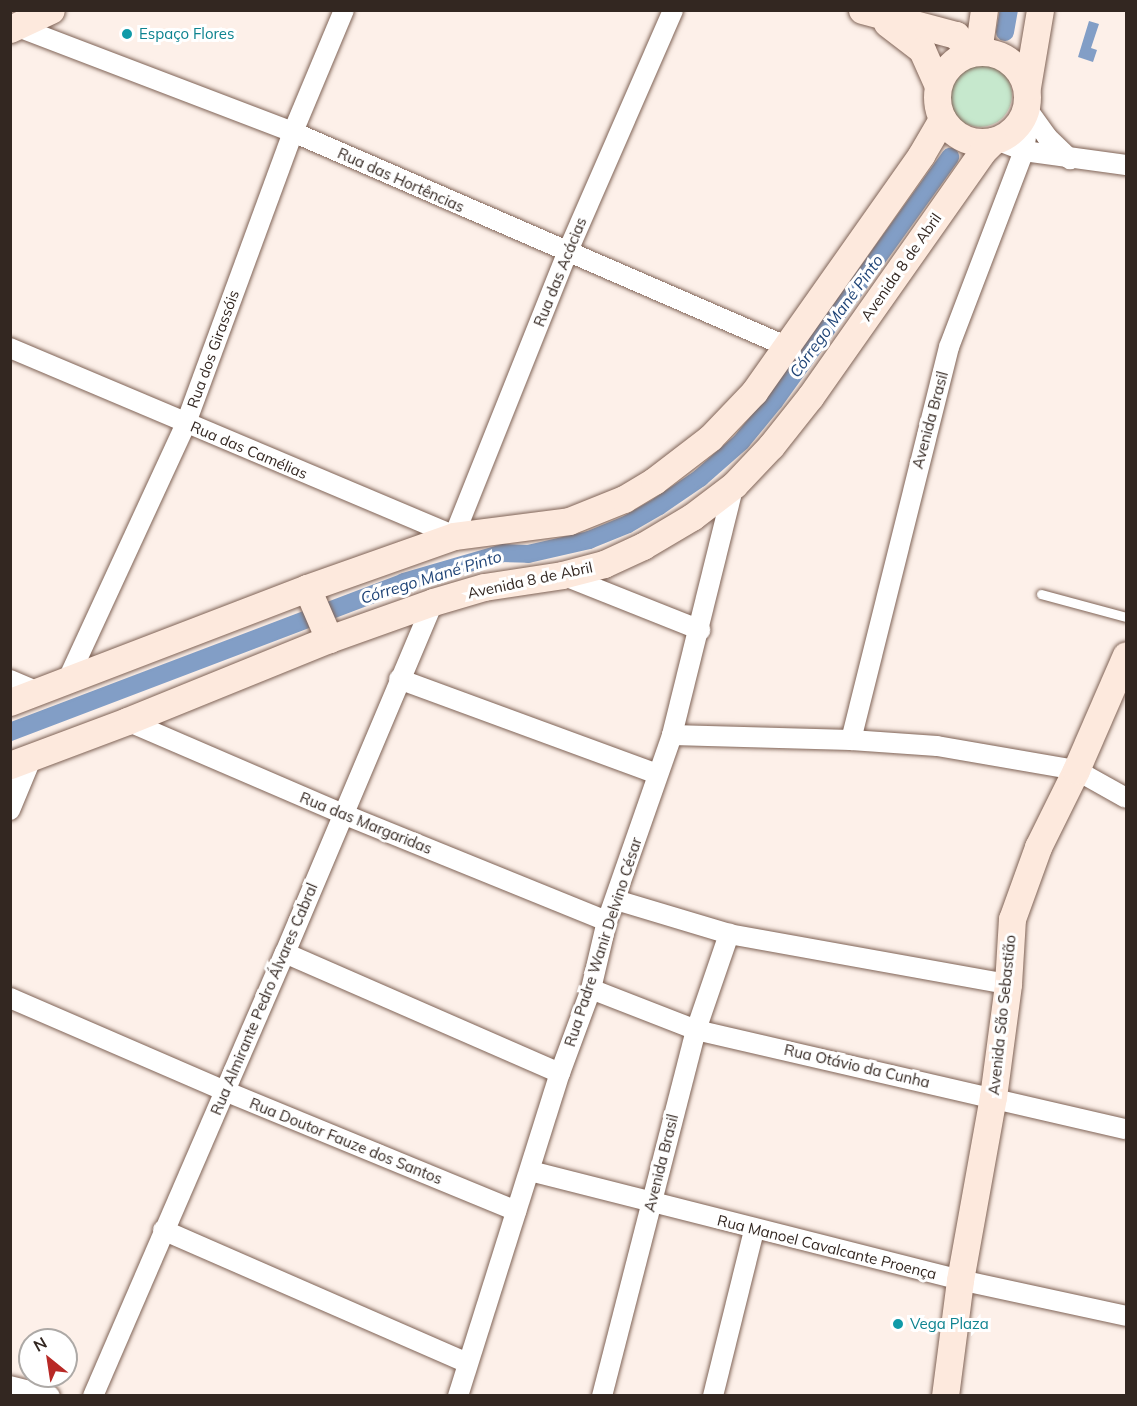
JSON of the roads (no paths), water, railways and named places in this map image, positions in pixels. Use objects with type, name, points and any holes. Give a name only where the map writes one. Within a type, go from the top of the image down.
[{"type":"main road","points":[[14,26],[51,10]]},
{"type":"main road","points":[[984,13],[968,46],[950,65],[938,86],[937,103],[942,119],[959,136],[970,141],[995,140],[1017,126],[1026,97],[1040,10]]},
{"type":"main road","points":[[867,13],[1009,60],[1017,68],[1026,97]]},
{"type":"main road","points":[[867,13],[900,30],[922,50],[938,86]]},
{"type":"main road","name":"Avenida 8 de Abril","points":[[21,761],[127,721],[454,536],[569,521],[624,499],[654,481],[710,438],[754,392],[788,347],[927,145],[942,119]]},
{"type":"main road","name":"Avenida 8 de Abril","points":[[10,702],[68,681],[318,613],[433,602],[484,587],[562,575],[604,564],[643,546],[692,517],[734,485],[771,446],[810,397],[982,152],[995,140]]},
{"type":"main road","name":"Avenida São Sebastião","points":[[945,1395],[960,1280],[993,1097],[1008,984],[1012,919],[1038,847],[1076,770],[1126,655]]},
{"type":"street","name":"Rua dos Girassóis","points":[[68,681],[186,423],[293,132],[344,10]]},
{"type":"street","name":"Rua das Acácias","points":[[454,536],[567,253],[673,10]]},
{"type":"street","name":"Rua das Hortências","points":[[14,26],[293,132],[567,253],[788,347]]},
{"type":"street","name":"Avenida Brasil","points":[[851,740],[949,347],[1024,152],[1027,129],[1026,97]]},
{"type":"street","points":[[1026,97],[1047,137],[1070,159]]},
{"type":"street","points":[[995,140],[1024,152],[1126,165]]},
{"type":"street","name":"Rua das Camélias","points":[[10,348],[454,536]]},
{"type":"street","name":"Rua Padre Wanir Delvino César","points":[[458,1395],[560,1073],[591,989],[607,921],[672,735],[700,630],[734,485]]},
{"type":"street","points":[[562,575],[700,630]]},
{"type":"street","name":"Rua Almirante Pedro Álvares Cabral","points":[[93,1395],[285,953],[433,602]]},
{"type":"street","points":[[10,680],[38,692]]},
{"type":"street","points":[[399,680],[657,774]]},
{"type":"street","name":"Rua das Margaridas","points":[[127,721],[343,814],[607,921]]},
{"type":"street","points":[[672,735],[851,740],[937,746],[1076,770],[1126,798]]},
{"type":"street","points":[[10,810],[21,761]]},
{"type":"street","points":[[616,900],[729,934],[1008,984]]},
{"type":"street","name":"Avenida Brasil","points":[[602,1395],[696,1030],[729,934]]},
{"type":"street","points":[[285,953],[560,1073]]},
{"type":"street","name":"Rua Otávio da Cunha","points":[[591,989],[696,1030],[1126,1129]]},
{"type":"street","name":"Rua Doutor Fauze dos Santos","points":[[10,998],[225,1091],[516,1211]]},
{"type":"street","name":"Rua Manoel Cavalcante Proença","points":[[530,1171],[754,1230],[960,1280],[1126,1316]]},
{"type":"street","points":[[163,1230],[468,1363]]},
{"type":"street","points":[[713,1395],[754,1230]]},
{"type":"street","points":[[10,1386],[50,1395]]},
{"type":"lane","points":[[1041,594],[1126,617]]},
{"type":"water","points":[[1089,21],[1099,24],[1091,48],[1097,50],[1093,62],[1078,57]]},
{"type":"waterway","name":"Córrego Mané Pinto","points":[[1005,32],[1009,10]]},
{"type":"waterway","name":"Córrego Mané Pinto","points":[[10,732],[404,582],[503,553],[528,554],[589,540],[628,524],[659,506],[700,478],[741,442],[774,402],[950,157]]},
{"type":"place","name":"Espaço Flores","points":[[127,34]]},
{"type":"place","name":"Vega Plaza","points":[[898,1324]]}]
